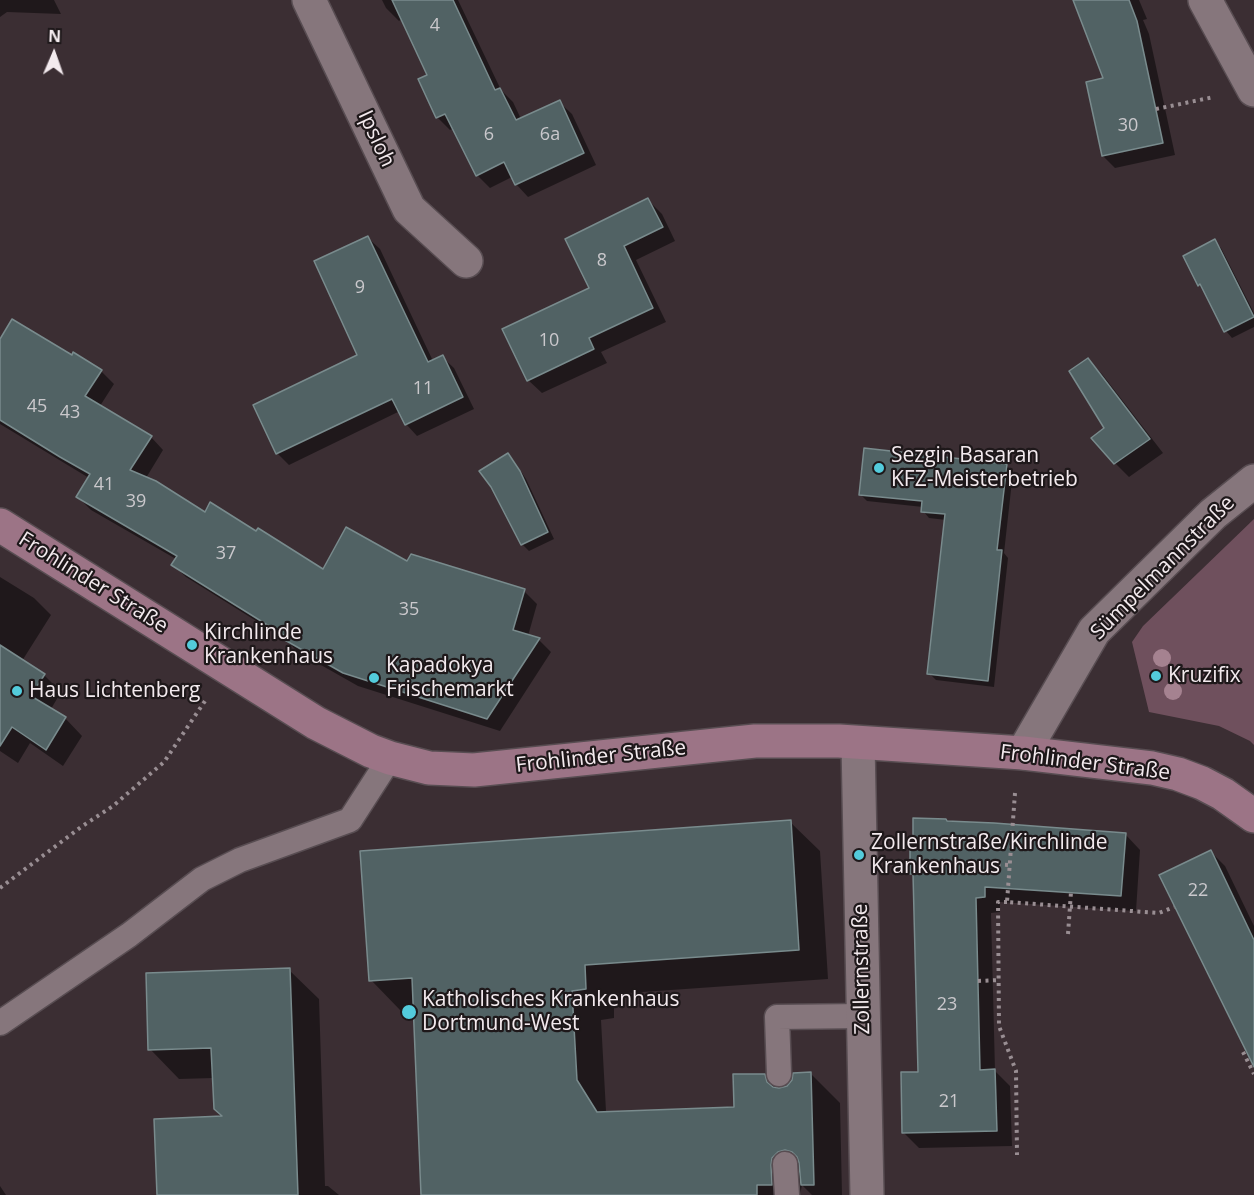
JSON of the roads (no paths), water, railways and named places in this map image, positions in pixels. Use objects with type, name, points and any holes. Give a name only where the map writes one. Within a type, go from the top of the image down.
[{"type":"main road","name":"Frohlinder Straße","points":[[0,525],[316,723],[371,751],[429,768],[474,770],[755,741],[815,740],[1023,753],[1152,768],[1202,783],[1254,816]]},
{"type":"street","name":"Ipsloh","points":[[309,0],[409,209],[466,261]]},
{"type":"street","points":[[1205,0],[1252,87]]},
{"type":"street","name":"Sümpelmannstraße","points":[[1023,753],[1094,631],[1213,514],[1254,481]]},
{"type":"street","name":"Zollernstraße","points":[[858,743],[867,1195]]},
{"type":"lane","points":[[0,1023],[129,935],[201,879],[240,860],[350,820],[390,758]]},
{"type":"lane","points":[[779,1074],[777,1017],[863,1016]]},
{"type":"lane","points":[[785,1164],[787,1195]]},
{"type":"place","name":"Sezgin Basaran KFZ-Meisterbetrieb","points":[[879,468]]},
{"type":"place","name":"Kirchlinde Krankenhaus","points":[[192,645]]},
{"type":"place","name":"Kruzifix","points":[[1156,676]]},
{"type":"place","name":"Kapadokya Frischemarkt","points":[[374,678]]},
{"type":"place","name":"Haus Lichtenberg","points":[[17,691]]},
{"type":"place","name":"Zollernstraße/Kirchlinde Krankenhaus","points":[[859,855]]},
{"type":"place","name":"Katholisches Krankenhaus Dortmund-West","points":[[409,1012]]}]
